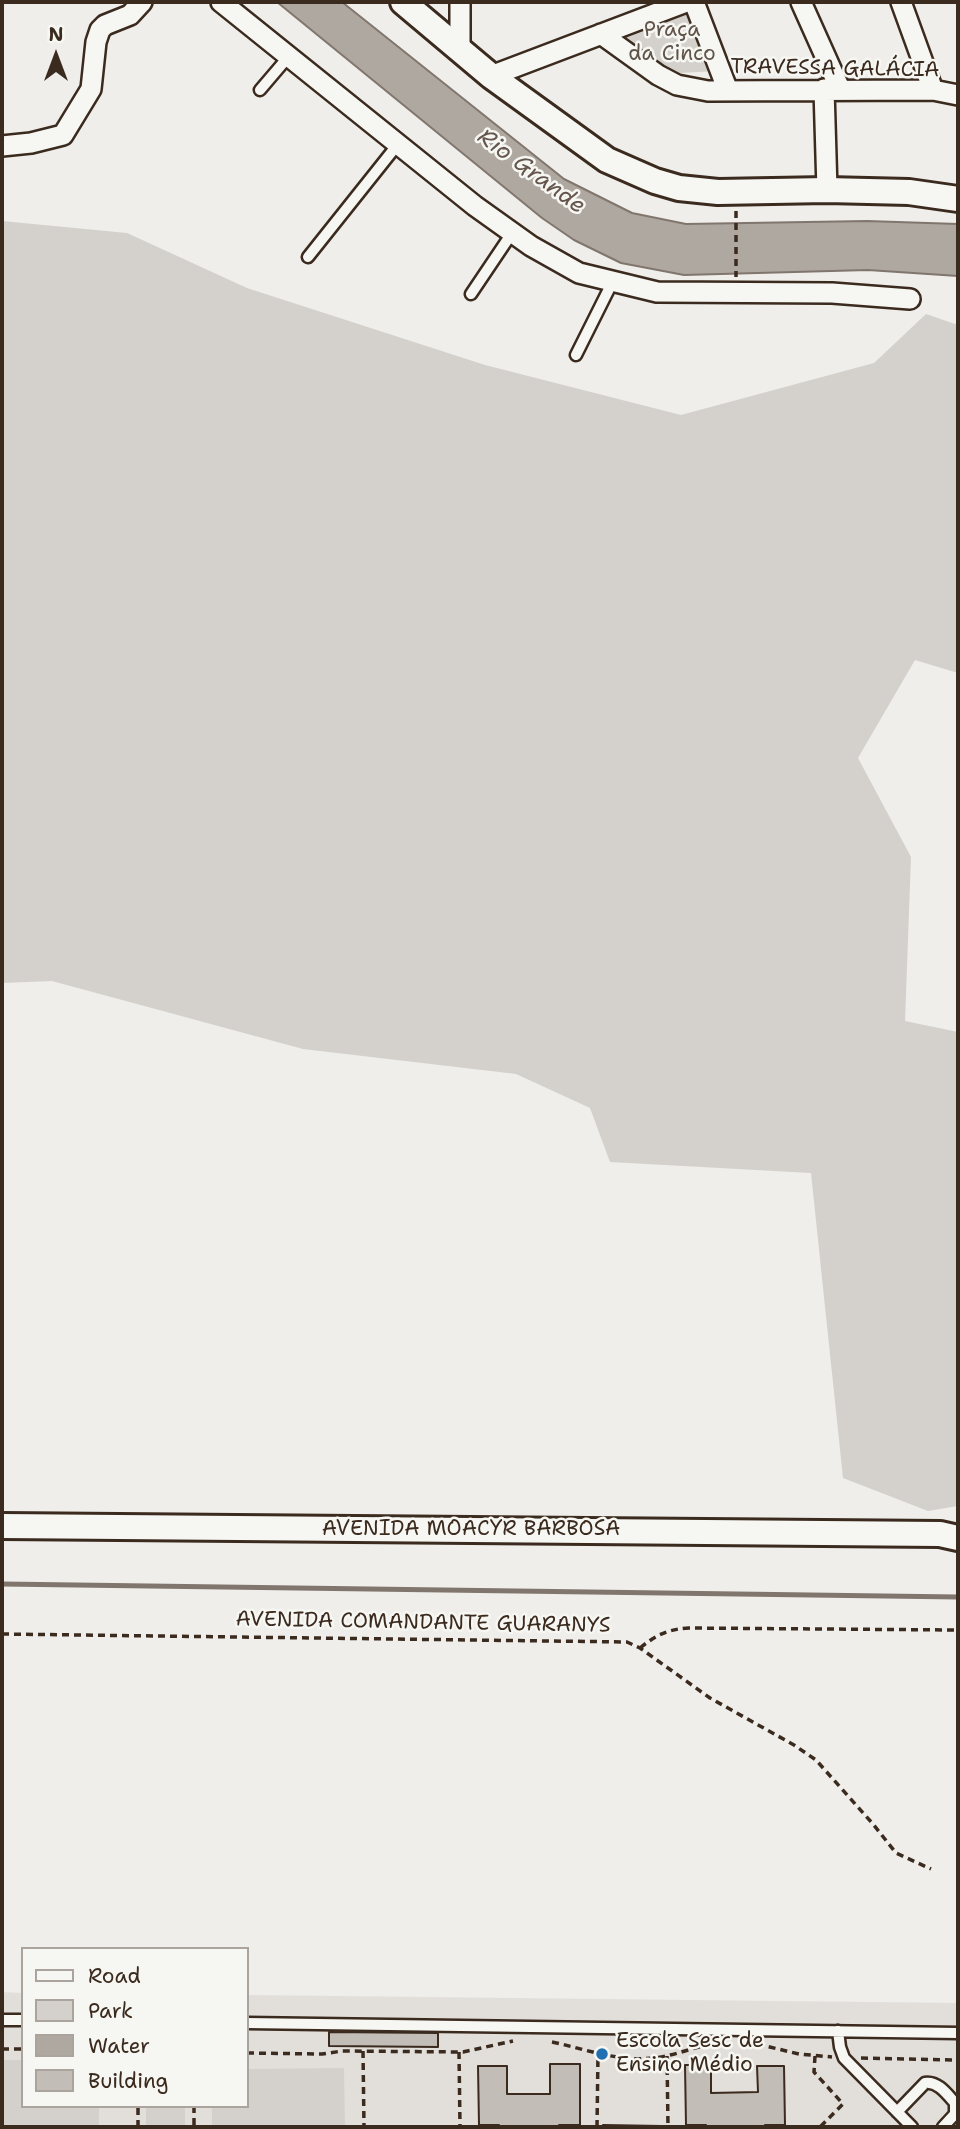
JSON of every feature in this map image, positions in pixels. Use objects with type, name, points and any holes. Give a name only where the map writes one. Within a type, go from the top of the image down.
[{"type":"street","points":[[2,146],[31,143],[63,135],[91,89],[96,42],[100,30],[130,15],[142,2]]},
{"type":"street","points":[[221,2],[475,206],[531,246],[579,273],[657,292],[832,293],[909,299]]},
{"type":"street","points":[[403,2],[491,76],[607,160],[655,181],[679,188],[736,192],[909,192],[958,199]]},
{"type":"street","points":[[460,2],[460,48]]},
{"type":"street","points":[[491,76],[686,2]]},
{"type":"street","points":[[694,2],[728,91]]},
{"type":"street","points":[[801,2],[832,89],[827,190]]},
{"type":"street","points":[[901,2],[933,90]]},
{"type":"street","name":"TRAVESSA GALÁCIA","points":[[601,34],[658,75],[677,85],[708,91],[933,90],[958,95]]},
{"type":"street","name":"AVENIDA MOACYR BARBOSA","points":[[2,1526],[952,1534]]},
{"type":"lane","points":[[260,90],[289,56]]},
{"type":"lane","points":[[308,257],[398,144]]},
{"type":"lane","points":[[471,294],[512,233]]},
{"type":"lane","points":[[576,355],[612,283]]},
{"type":"lane","points":[[2,2020],[21,2020]]},
{"type":"lane","points":[[248,2023],[958,2033]]},
{"type":"lane","points":[[838,2031],[844,2057],[912,2127]]},
{"type":"lane","points":[[897,2112],[925,2083],[937,2084],[955,2103],[955,2114],[943,2127]]},
{"type":"path","points":[[736,192],[736,293]]},
{"type":"path","points":[[640,1648],[662,1632],[689,1628],[958,1630]]},
{"type":"path","name":"AVENIDA COMANDANTE GUARANYS","points":[[2,1634],[622,1641],[640,1648],[710,1698],[816,1760],[896,1853],[931,1869]]},
{"type":"path","points":[[248,2053],[459,2052],[523,2040]]},
{"type":"path","points":[[547,2041],[632,2060],[667,2056],[715,2043]]},
{"type":"path","points":[[754,2043],[815,2056],[958,2060]]},
{"type":"path","points":[[2,2049],[21,2049]]},
{"type":"path","points":[[363,2051],[364,2127]]},
{"type":"path","points":[[459,2052],[460,2127]]},
{"type":"path","points":[[597,2127],[598,2054]]},
{"type":"path","points":[[667,2056],[668,2127]]},
{"type":"path","points":[[815,2056],[814,2072],[843,2104],[820,2127]]},
{"type":"path","points":[[138,2108],[138,2127]]},
{"type":"path","points":[[194,2108],[194,2127]]},
{"type":"shaded area","name":"Escola Sesc de Ensino Médio","points":[[2,1992],[21,1993],[21,2108],[248,2108],[248,1995],[958,2003],[958,2127],[2,2127]]},
{"type":"green space","name":"Praça da Cinco","points":[[688,4],[717,71],[660,74],[615,33]]},
{"type":"green space","points":[[2,221],[127,233],[247,288],[485,365],[681,415],[874,363],[926,314],[958,325],[958,673],[915,660],[858,758],[911,857],[905,1021],[958,1032],[958,1506],[928,1511],[843,1478],[811,1173],[610,1162],[590,1108],[516,1074],[303,1049],[52,981],[2,983]]},
{"type":"green space","points":[[2,2060],[21,2060],[21,2108],[99,2108],[99,2127],[2,2127]]},
{"type":"green space","points":[[344,2068],[345,2127],[212,2127],[212,2108],[248,2108],[248,2069]]},
{"type":"green space","points":[[146,2108],[185,2108],[185,2127],[146,2127]]},
{"type":"water","name":"Rio Grande","points":[[277,2],[342,2],[564,179],[632,213],[686,224],[867,221],[958,224],[958,276],[868,270],[684,275],[621,263],[574,240],[542,218]]},
{"type":"building","points":[[329,2032],[438,2033],[438,2047],[329,2046]]},
{"type":"building","points":[[550,2064],[580,2064],[580,2125],[479,2125],[478,2066],[507,2066],[507,2094],[550,2094]]},
{"type":"building","points":[[685,2065],[711,2065],[711,2093],[758,2092],[757,2066],[784,2066],[785,2125],[686,2125]]},
{"type":"building","points":[[456,2126],[456,2127],[396,2127]]},
{"type":"building","points":[[662,2126],[662,2127],[603,2127]]},
{"type":"waterway","points":[[2,1584],[958,1597]]},
{"type":"place","name":"Escola Sesc de Ensino Médio","points":[[602,2054]]}]
